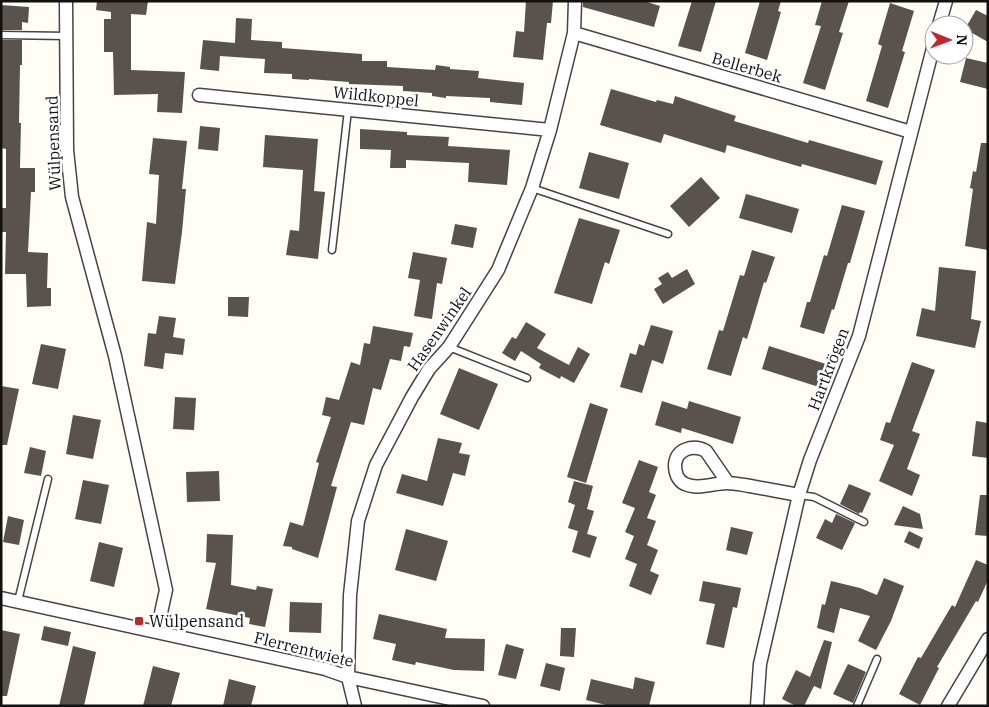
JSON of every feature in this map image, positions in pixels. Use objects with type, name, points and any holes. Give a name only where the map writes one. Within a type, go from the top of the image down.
[{"type":"street","name":"Wülpensand","points":[[66,1],[67,150],[72,197],[118,364],[166,590],[157,631]]},
{"type":"street","name":"Hasenwinkel","points":[[355,706],[348,677],[350,595],[358,521],[376,465],[412,397],[429,369],[449,347],[498,270],[532,188],[550,130],[574,33],[575,1]]},
{"type":"street","points":[[942,15],[946,1]]},
{"type":"street","name":"Bellerbek","points":[[574,33],[910,132]]},
{"type":"street","name":"Hartkrögen","points":[[758,706],[760,664],[799,495],[813,452],[859,336],[928,65]]},
{"type":"street","name":"Wildkoppel","points":[[199,95],[550,130]]},
{"type":"street","points":[[728,482],[799,495]]},
{"type":"street","name":"Flerrentwiete","points":[[1,598],[157,631],[325,669],[348,677],[482,706]]},
{"type":"street","points":[[948,706],[988,639]]},
{"type":"lane","points":[[1,35],[67,36]]},
{"type":"lane","points":[[332,250],[348,110]]},
{"type":"lane","points":[[532,188],[668,234]]},
{"type":"lane","points":[[449,347],[527,378]]},
{"type":"lane","points":[[18,601],[48,479]]},
{"type":"lane","points":[[799,495],[814,497],[864,522]]},
{"type":"lane","points":[[857,706],[877,659]]},
{"type":"building","points":[[97,1],[148,1],[146,15],[131,14],[131,70],[185,72],[182,113],[157,112],[158,94],[114,95],[113,52],[104,52],[104,19],[111,19],[111,12],[96,10]]},
{"type":"building","points":[[526,1],[553,1],[551,23],[547,23],[543,60],[513,57],[516,31],[524,32]]},
{"type":"building","points":[[583,1],[644,1],[660,6],[654,27],[583,7]]},
{"type":"building","points":[[692,1],[716,1],[701,52],[678,46]]},
{"type":"building","points":[[760,1],[781,1],[778,11],[781,12],[767,60],[745,53]]},
{"type":"building","points":[[822,1],[849,1],[839,32],[843,33],[825,90],[803,83],[821,26],[815,25]]},
{"type":"building","points":[[890,3],[914,11],[902,51],[905,52],[888,108],[866,101],[882,46],[878,44]]},
{"type":"building","points":[[1,5],[29,7],[28,23],[22,22],[22,30],[1,30]]},
{"type":"building","points":[[976,10],[988,16],[988,42],[974,34],[973,15]]},
{"type":"building","points":[[236,18],[252,19],[251,40],[282,42],[282,48],[362,54],[362,61],[387,61],[387,67],[435,70],[436,65],[450,67],[450,69],[479,71],[478,78],[524,83],[522,105],[490,102],[490,98],[446,96],[446,98],[432,96],[432,93],[403,91],[403,86],[292,79],[292,74],[264,73],[265,59],[220,56],[219,71],[200,69],[203,40],[235,43]]},
{"type":"building","points":[[1,40],[22,40],[19,123],[21,123],[20,168],[35,168],[35,192],[31,192],[28,252],[48,253],[47,288],[51,288],[51,306],[27,307],[26,274],[5,274],[6,232],[1,232],[1,208],[6,208],[6,149],[1,148]]},
{"type":"building","points":[[974,60],[988,63],[988,89],[960,82],[964,65],[974,65]]},
{"type":"building","points":[[611,89],[656,102],[657,100],[673,104],[675,96],[736,116],[734,121],[808,143],[809,140],[883,161],[876,185],[802,164],[801,167],[727,145],[725,153],[664,134],[661,143],[600,125]]},
{"type":"building","points":[[200,126],[220,128],[218,151],[198,149]]},
{"type":"building","points":[[360,129],[407,132],[407,135],[449,137],[448,146],[510,150],[507,185],[468,182],[469,163],[406,160],[406,168],[390,168],[391,150],[360,149]]},
{"type":"building","points":[[265,135],[318,139],[314,191],[325,192],[318,259],[286,255],[290,230],[299,231],[303,170],[263,167]]},
{"type":"building","points":[[153,138],[187,141],[182,189],[186,189],[175,284],[142,281],[147,222],[156,224],[159,175],[149,174]]},
{"type":"building","points":[[981,143],[988,143],[988,250],[965,246],[973,189],[970,188],[973,171],[976,172]]},
{"type":"building","points":[[589,152],[629,163],[619,199],[579,188]]},
{"type":"building","points":[[701,177],[720,198],[689,227],[670,206]]},
{"type":"building","points":[[746,194],[799,209],[792,233],[739,218]]},
{"type":"building","points":[[842,205],[865,211],[850,263],[848,263],[834,310],[832,309],[824,334],[800,327],[807,302],[810,302],[824,255],[827,256]]},
{"type":"building","points":[[579,218],[620,230],[609,264],[605,262],[592,304],[554,293]]},
{"type":"building","points":[[455,224],[477,228],[473,248],[451,244]]},
{"type":"building","points":[[752,250],[775,257],[766,283],[764,282],[747,339],[743,337],[731,376],[707,369],[719,330],[723,331],[740,275],[744,276]]},
{"type":"building","points":[[413,252],[447,258],[442,284],[437,283],[432,319],[414,316],[420,280],[408,278]]},
{"type":"building","points":[[939,267],[976,271],[971,319],[981,321],[975,348],[916,336],[922,308],[935,311]]},
{"type":"building","points":[[687,269],[695,284],[663,304],[654,289],[662,284],[658,278],[668,272],[672,278]]},
{"type":"building","points":[[228,297],[249,297],[248,317],[228,316]]},
{"type":"building","points":[[159,316],[176,318],[173,337],[185,339],[183,355],[165,353],[163,369],[144,366],[148,333],[156,334]]},
{"type":"building","points":[[526,322],[546,334],[537,348],[569,365],[578,347],[590,354],[574,383],[561,376],[560,379],[539,368],[541,364],[521,351],[515,361],[502,353],[512,337],[516,339]]},
{"type":"building","points":[[651,325],[673,331],[663,364],[652,360],[642,393],[620,387],[630,353],[636,355],[639,344],[644,346]]},
{"type":"building","points":[[373,326],[413,333],[410,347],[404,346],[401,361],[390,359],[381,390],[373,388],[364,425],[351,422],[331,486],[337,487],[318,558],[292,549],[292,547],[283,546],[290,522],[303,526],[319,463],[316,462],[331,417],[322,415],[326,397],[339,400],[351,362],[360,365],[364,343],[370,344]]},
{"type":"building","points":[[41,344],[66,349],[58,389],[32,384]]},
{"type":"building","points":[[769,346],[826,364],[819,387],[762,369]]},
{"type":"building","points":[[912,362],[935,370],[912,431],[920,434],[907,469],[920,475],[912,496],[879,481],[894,445],[880,440],[886,422],[890,423]]},
{"type":"building","points":[[459,368],[498,384],[479,430],[440,414]]},
{"type":"building","points":[[1,386],[19,389],[7,445],[1,445]]},
{"type":"building","points":[[175,397],[196,398],[194,430],[173,429]]},
{"type":"building","points":[[662,401],[687,409],[689,401],[741,417],[733,444],[682,428],[681,433],[655,425]]},
{"type":"building","points":[[590,403],[608,409],[586,483],[567,477]]},
{"type":"building","points":[[73,415],[101,420],[93,459],[66,454]]},
{"type":"building","points":[[976,421],[988,423],[988,458],[972,456]]},
{"type":"building","points":[[438,438],[462,443],[459,453],[470,455],[465,476],[453,473],[443,506],[396,493],[402,474],[427,481]]},
{"type":"building","points":[[30,447],[46,451],[41,476],[24,473]]},
{"type":"building","points":[[639,460],[658,467],[649,492],[656,495],[647,518],[656,521],[647,545],[658,550],[650,571],[659,575],[651,595],[629,586],[637,564],[625,559],[634,536],[625,532],[635,508],[622,503]]},
{"type":"building","points":[[219,471],[220,501],[187,502],[186,472]]},
{"type":"building","points":[[83,480],[109,485],[101,524],[75,519]]},
{"type":"building","points":[[574,481],[593,486],[587,509],[594,511],[587,534],[568,528],[575,505],[568,502]]},
{"type":"building","points":[[849,484],[871,493],[862,513],[860,512],[859,514],[840,504]]},
{"type":"building","points":[[980,495],[988,495],[988,536],[975,535]]},
{"type":"building","points":[[903,506],[920,514],[923,529],[894,525]]},
{"type":"building","points":[[836,514],[855,523],[842,550],[816,538],[825,519],[832,523]]},
{"type":"building","points":[[8,516],[24,520],[19,545],[3,542]]},
{"type":"building","points":[[731,527],[753,532],[747,555],[726,550]]},
{"type":"building","points":[[406,529],[448,541],[436,581],[395,570]]},
{"type":"building","points":[[578,531],[597,537],[590,558],[572,552]]},
{"type":"building","points":[[909,531],[923,538],[919,549],[904,542]]},
{"type":"building","points":[[207,534],[233,535],[231,585],[256,590],[257,586],[273,589],[265,627],[249,624],[250,618],[206,609],[216,563],[206,562]]},
{"type":"building","points":[[99,542],[123,548],[114,587],[90,581]]},
{"type":"building","points":[[976,560],[988,565],[988,580],[978,602],[976,601],[937,667],[939,668],[920,705],[899,694],[918,657],[921,658],[952,605],[955,607]]},
{"type":"building","points":[[884,578],[904,586],[891,621],[876,650],[858,641],[870,616],[840,608],[834,633],[817,628],[822,604],[825,605],[831,581],[860,588],[877,595]]},
{"type":"building","points":[[703,581],[741,588],[737,608],[733,607],[724,648],[706,644],[715,604],[699,601]]},
{"type":"building","points":[[290,602],[322,603],[321,633],[289,632]]},
{"type":"building","points":[[379,614],[447,629],[445,638],[485,639],[484,671],[454,670],[416,662],[415,665],[392,660],[396,644],[373,639]]},
{"type":"building","points":[[44,626],[71,632],[68,646],[41,640]]},
{"type":"building","points":[[561,628],[576,628],[574,657],[560,656]]},
{"type":"building","points":[[1,630],[20,634],[7,696],[1,696]]},
{"type":"building","points":[[824,640],[832,642],[821,689],[814,686],[804,706],[796,706],[782,699],[796,670],[810,677]]},
{"type":"building","points":[[506,644],[524,649],[516,679],[498,675]]},
{"type":"building","points":[[73,646],[96,652],[84,706],[59,706]]},
{"type":"building","points":[[546,663],[565,668],[560,691],[540,686]]},
{"type":"building","points":[[848,664],[866,672],[853,703],[833,694]]},
{"type":"building","points":[[153,666],[180,673],[171,706],[143,706]]},
{"type":"building","points":[[635,677],[655,682],[649,706],[610,706],[586,700],[591,679],[633,689]]},
{"type":"building","points":[[229,679],[256,686],[251,706],[223,706]]},
{"type":"place","name":"Wülpensand","points":[[139,621]]}]
